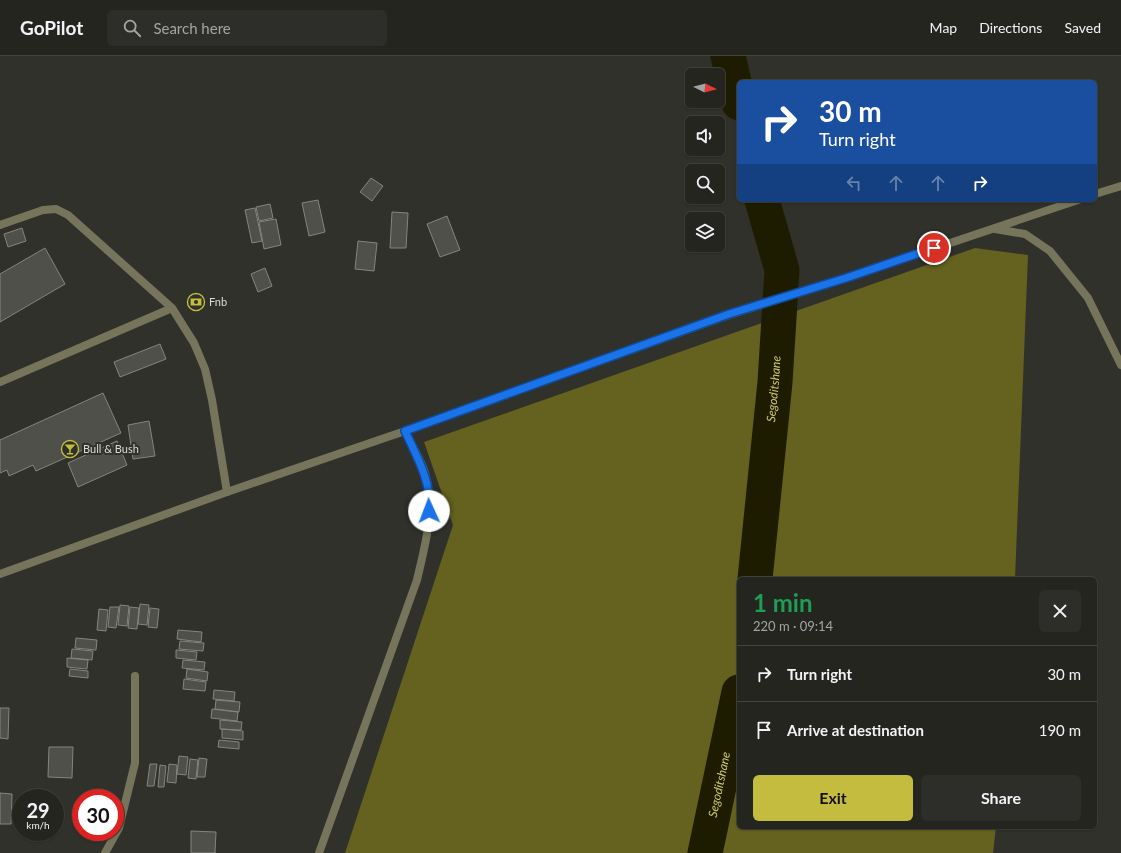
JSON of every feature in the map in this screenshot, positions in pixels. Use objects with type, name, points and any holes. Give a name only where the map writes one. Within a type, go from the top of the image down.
[{"type":"street","points":[[1097,193],[1121,186]]},
{"type":"street","points":[[0,574],[227,492],[405,431],[729,314],[846,278],[1072,202]]},
{"type":"street","points":[[0,225],[44,210],[56,209],[68,214],[172,308],[194,343],[205,369],[212,400],[227,492]]},
{"type":"street","points":[[992,229],[1025,234],[1050,251],[1088,298],[1121,365]]},
{"type":"street","points":[[0,382],[172,308]]},
{"type":"street","points":[[319,853],[417,580],[427,533],[430,500],[424,473],[405,431]]},
{"type":"street","points":[[105,853],[120,828],[135,763],[135,676]]},
{"type":"shaded area","points":[[975,248],[1028,255],[1015,577],[737,577],[737,829],[996,829],[993,853],[345,853],[453,525],[424,442]]},
{"type":"building","points":[[371,178],[383,186],[372,201],[360,192]]},
{"type":"building","points":[[318,200],[325,232],[309,236],[302,203]]},
{"type":"building","points":[[270,204],[273,218],[259,221],[256,207]]},
{"type":"building","points":[[255,208],[262,241],[252,243],[245,210]]},
{"type":"building","points":[[392,212],[408,213],[406,248],[390,248]]},
{"type":"building","points":[[447,216],[460,250],[440,257],[427,224]]},
{"type":"building","points":[[276,219],[281,245],[264,249],[259,222]]},
{"type":"building","points":[[22,228],[26,241],[8,247],[4,234]]},
{"type":"building","points":[[358,241],[377,243],[374,271],[355,269]]},
{"type":"building","points":[[45,248],[65,284],[0,322],[0,274]]},
{"type":"building","points":[[265,268],[272,286],[258,292],[251,274]]},
{"type":"building","points":[[160,344],[166,359],[120,377],[114,362]]},
{"type":"building","points":[[103,393],[121,433],[36,471],[33,465],[9,476],[7,470],[0,473],[0,440]]},
{"type":"building","points":[[149,421],[155,456],[133,459],[128,425]]},
{"type":"building","points":[[117,441],[127,465],[78,487],[68,463]]},
{"type":"building","points":[[140,604],[149,605],[147,625],[138,624]]},
{"type":"building","points":[[120,605],[129,606],[127,626],[118,625]]},
{"type":"building","points":[[110,607],[119,607],[116,628],[108,627]]},
{"type":"building","points":[[130,607],[139,608],[137,629],[128,628]]},
{"type":"building","points":[[150,608],[159,609],[157,628],[148,627]]},
{"type":"building","points":[[99,609],[108,610],[106,631],[97,630]]},
{"type":"building","points":[[178,630],[202,632],[201,642],[177,639]]},
{"type":"building","points":[[76,638],[97,640],[96,650],[75,648]]},
{"type":"building","points":[[180,641],[204,643],[203,651],[179,649]]},
{"type":"building","points":[[72,649],[93,651],[92,660],[71,658]]},
{"type":"building","points":[[176,650],[197,652],[196,660],[176,658]]},
{"type":"building","points":[[67,658],[88,660],[87,669],[67,667]]},
{"type":"building","points":[[183,660],[205,662],[204,670],[182,668]]},
{"type":"building","points":[[70,669],[88,671],[88,678],[69,676]]},
{"type":"building","points":[[187,669],[208,672],[207,681],[186,678]]},
{"type":"building","points":[[184,679],[206,682],[205,691],[183,689]]},
{"type":"building","points":[[214,690],[235,692],[234,701],[213,699]]},
{"type":"building","points":[[216,700],[240,702],[239,712],[215,709]]},
{"type":"building","points":[[0,708],[9,708],[8,739],[0,738]]},
{"type":"building","points":[[212,709],[238,712],[237,721],[211,718]]},
{"type":"building","points":[[220,720],[242,722],[241,730],[220,729]]},
{"type":"building","points":[[222,729],[243,731],[243,740],[222,738]]},
{"type":"building","points":[[219,740],[239,742],[239,749],[218,747]]},
{"type":"building","points":[[49,747],[73,747],[72,778],[48,777]]},
{"type":"building","points":[[179,756],[188,757],[186,775],[177,774]]},
{"type":"building","points":[[199,758],[207,759],[205,777],[197,777]]},
{"type":"building","points":[[190,759],[198,760],[196,779],[188,778]]},
{"type":"building","points":[[150,764],[157,764],[154,786],[147,786]]},
{"type":"building","points":[[169,764],[177,765],[176,783],[167,782]]},
{"type":"building","points":[[160,765],[166,766],[164,787],[158,787]]},
{"type":"building","points":[[0,793],[12,794],[11,824],[0,824]]},
{"type":"building","points":[[191,831],[216,832],[215,853],[191,853]]},
{"type":"waterway","name":"Segoditshane","points":[[728,56],[737,94]]},
{"type":"waterway","name":"Segoditshane","points":[[755,577],[775,382],[782,270],[763,202]]},
{"type":"waterway","name":"Segoditshane","points":[[705,853],[737,701]]},
{"type":"place","name":"Fnb","points":[[196,302]]},
{"type":"place","name":"Bull & Bush","points":[[70,449]]},
{"type":"route","points":[[429,511],[430,500],[424,473],[405,431],[729,314],[846,278],[934,248]]}]
